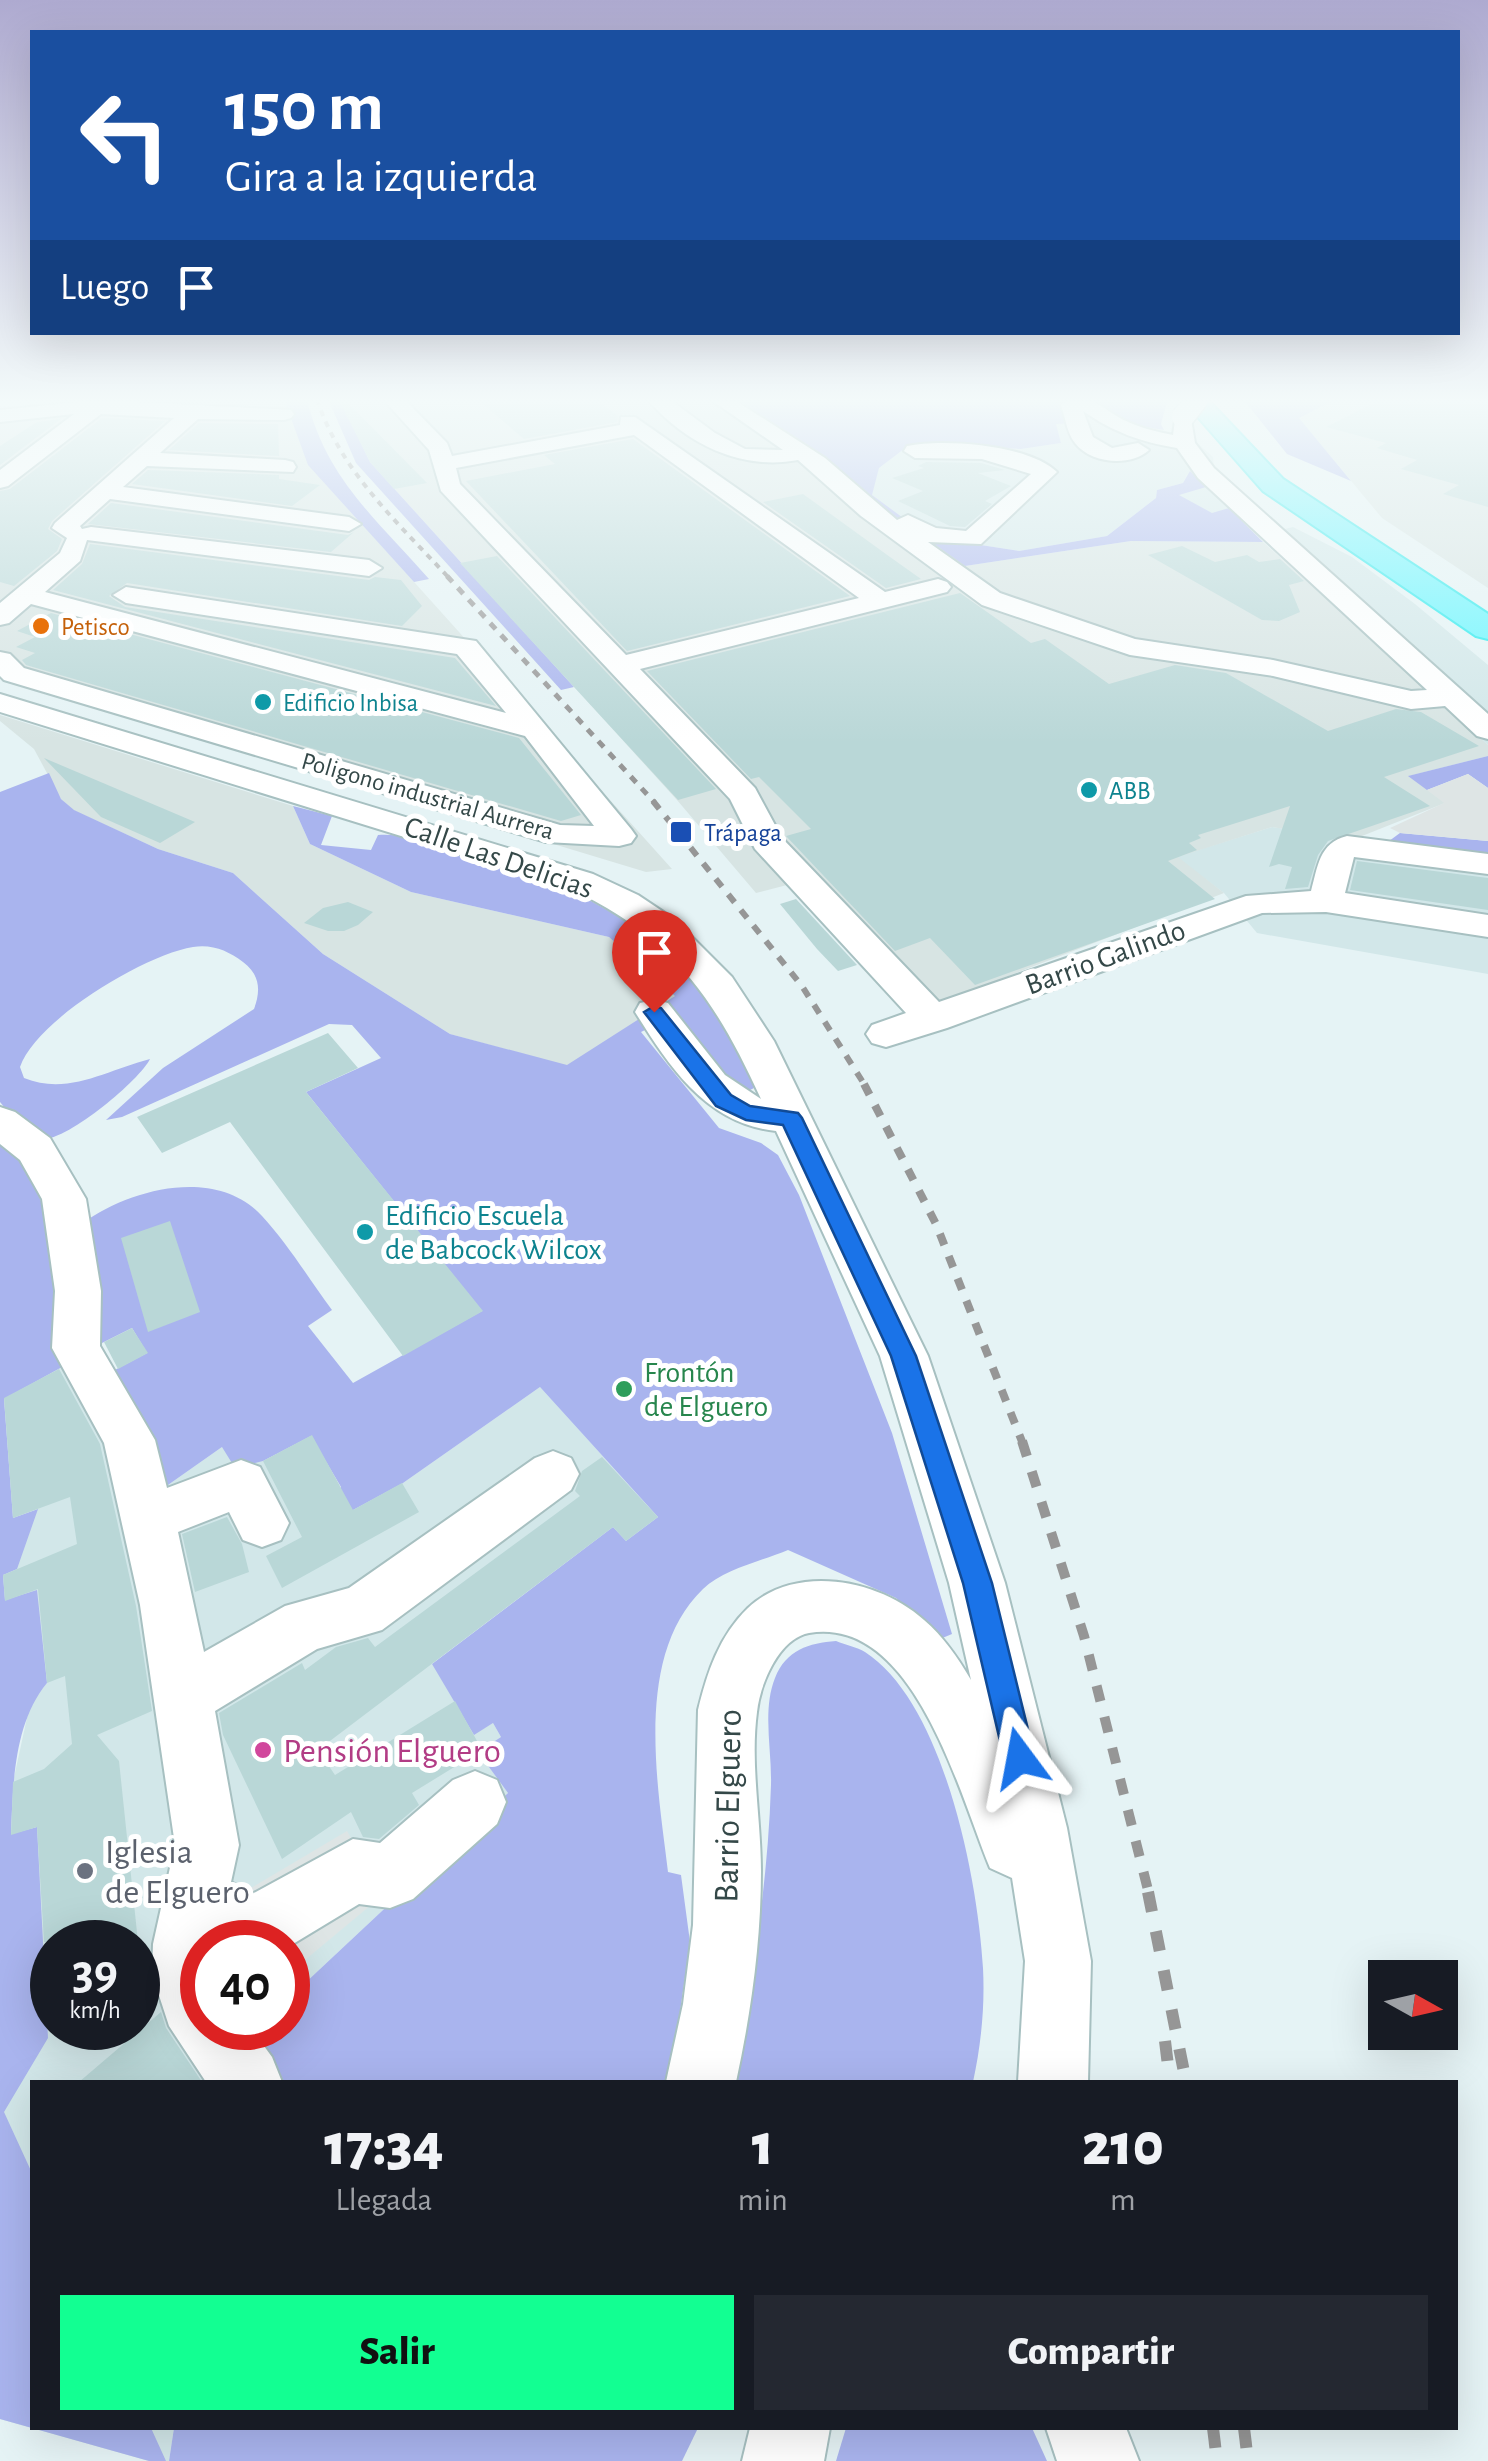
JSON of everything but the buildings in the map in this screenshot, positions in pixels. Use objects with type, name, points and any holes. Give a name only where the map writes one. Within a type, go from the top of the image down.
[{"type":"highway","points":[[1312,514],[1488,629]]},
{"type":"highway","points":[[1342,514],[1488,606]]},
{"type":"street","points":[[81,514],[64,528],[80,536],[369,568]]},
{"type":"street","points":[[272,514],[349,524]]},
{"type":"street","points":[[476,514],[744,795],[768,842],[933,1019]]},
{"type":"street","points":[[758,514],[880,601]]},
{"type":"street","points":[[876,514],[991,599],[1130,648],[1274,668],[1412,700],[1452,697]]},
{"type":"street","points":[[895,514],[930,536],[972,539],[1000,514]]},
{"type":"street","points":[[1252,514],[1488,730]]},
{"type":"street","points":[[0,617],[71,556],[80,536]]},
{"type":"street","points":[[39,584],[96,582],[395,626]]},
{"type":"street","points":[[39,584],[536,730]]},
{"type":"street","name":"Poligono industrial Aurrera","points":[[0,637],[9,639],[0,656],[14,674],[558,834],[618,836],[466,646],[39,584]]},
{"type":"street","points":[[622,665],[938,586]]},
{"type":"street","name":"Calle Las Delicias","points":[[0,702],[581,881],[626,902],[661,928],[718,985],[754,1042],[904,1356],[978,1583],[1036,1828],[1058,1961],[1050,2080]]},
{"type":"street","points":[[1326,901],[1338,853],[1348,846],[1488,864]]},
{"type":"street","name":"Barrio Galindo","points":[[886,1034],[1236,908],[1287,900],[1326,901],[1488,926]]},
{"type":"street","points":[[654,1012],[724,1100],[746,1112],[791,1118]]},
{"type":"street","points":[[0,1122],[35,1149],[64,1199],[78,1290],[76,1348],[129,1440],[168,1605],[206,1845],[192,1920]]},
{"type":"street","points":[[146,1512],[228,1457]]},
{"type":"street","points":[[182,1698],[305,1625],[362,1611],[552,1474]]},
{"type":"street","points":[[146,1512],[241,1483],[262,1522]]},
{"type":"street","name":"Barrio Elguero","points":[[701,2080],[718,2011],[726,1906],[725,1749],[730,1686],[748,1645],[780,1616],[816,1604],[849,1608],[889,1626],[921,1656],[956,1711],[998,1796],[1028,1908],[1050,2080]]},
{"type":"street","points":[[198,1895],[227,1921],[242,1928],[260,1926],[353,1871],[390,1876],[475,1802]]},
{"type":"street","points":[[225,2050],[246,2080]]},
{"type":"street","points":[[783,2461],[790,2430]]},
{"type":"street","points":[[1087,2430],[1098,2461]]},
{"type":"shaded area","points":[[0,514],[353,514],[672,869],[646,872],[0,677]]},
{"type":"shaded area","points":[[352,514],[369,514],[429,579],[414,582]]},
{"type":"shaded area","points":[[402,514],[417,514],[574,687],[561,690]]},
{"type":"shaded area","points":[[417,514],[892,514],[965,566],[1131,541],[1263,542],[1488,745],[1488,756],[1409,776],[1445,803],[1352,840],[1272,827],[1178,857],[1224,893],[909,1014],[787,885],[756,893],[677,800]]},
{"type":"shaded area","points":[[892,514],[898,514],[929,537],[1019,551],[1107,536],[1136,514],[1235,514],[1263,542],[1131,541],[965,566]]},
{"type":"shaded area","points":[[897,514],[1136,514],[1107,536],[1019,551],[929,537]]},
{"type":"shaded area","points":[[1235,514],[1267,514],[1285,529],[1293,527],[1352,557],[1488,665],[1488,745]]},
{"type":"shaded area","points":[[1379,514],[1488,514],[1488,588]]},
{"type":"shaded area","points":[[0,715],[293,806],[310,844],[411,892],[609,937],[676,996],[567,1066],[450,1034],[323,954],[233,873],[158,849],[73,810],[61,799],[34,749],[0,721]]},
{"type":"shaded area","points":[[1488,756],[1488,788],[1468,774],[1427,790],[1408,776]]},
{"type":"shaded area","points":[[49,773],[61,799],[74,810],[158,849],[233,873],[323,954],[450,1034],[567,1065],[675,996],[609,937],[411,892],[310,844],[293,806],[332,816],[321,845],[371,850],[378,835],[415,838],[507,866],[571,891],[631,924],[683,968],[706,995],[751,1075],[754,1088],[744,1093],[653,1026],[641,1032],[719,1128],[761,1143],[778,1155],[799,1195],[892,1433],[952,1634],[940,1639],[896,1598],[788,1550],[712,1582],[681,1617],[667,1650],[656,1724],[659,1801],[668,1872],[681,1875],[690,1942],[670,2080],[276,2080],[253,2050],[310,2050],[310,1978],[508,1793],[478,1752],[501,1737],[493,1723],[474,1735],[432,1664],[613,1527],[626,1541],[658,1517],[540,1387],[403,1483],[327,1524],[341,1487],[311,1436],[263,1461],[235,1468],[222,1447],[158,1492],[111,1372],[147,1353],[132,1328],[96,1346],[83,1223],[102,1211],[173,1188],[221,1191],[243,1201],[272,1227],[332,1310],[308,1326],[353,1383],[482,1311],[306,1092],[381,1058],[352,1025],[329,1024],[122,1117],[106,1120],[163,1068],[254,1009],[258,989],[249,967],[226,952],[200,946],[148,963],[94,992],[47,1030],[20,1067],[24,1078],[56,1084],[72,1083],[150,1059],[117,1095],[65,1132],[39,1139],[28,1133],[0,1102],[0,792]]},
{"type":"shaded area","points":[[1468,774],[1488,788],[1488,841],[1400,833],[1390,828],[1444,803],[1427,790]]},
{"type":"shaded area","points":[[1272,827],[1488,859],[1488,974],[1257,933],[1224,893],[1176,857]]},
{"type":"shaded area","points":[[1400,833],[1488,841],[1488,859],[1385,844]]},
{"type":"shaded area","points":[[0,1138],[34,1184],[45,1213],[57,1276],[62,1367],[4,1399],[13,1518],[38,1509],[17,1569],[3,1575],[5,1600],[37,1590],[47,1683],[28,1716],[17,1754],[11,1834],[37,1827],[42,1920],[30,1920],[30,2050],[41,2050],[4,2112],[30,2169],[30,2427],[0,2419]]},
{"type":"shaded area","points":[[96,1346],[158,1492],[222,1447],[263,1461],[312,1435],[341,1488],[403,1483],[540,1387],[658,1517],[626,1541],[613,1527],[432,1663],[474,1734],[493,1723],[501,1737],[479,1752],[508,1793],[310,1978],[310,1920],[180,1920],[180,2050],[253,2050],[276,2080],[30,2080],[30,2427],[0,2419],[0,2118],[36,1827],[11,1835],[13,1782],[30,1704],[47,1683],[5,1601],[3,1575],[37,1509],[13,1518],[4,1398]]},
{"type":"shaded area","points":[[836,1641],[855,1647],[893,1677],[936,1751],[964,1843],[980,1931],[982,2026],[973,2080],[736,2080],[766,1859],[771,1690],[785,1661],[817,1644]]},
{"type":"shaded area","points":[[347,1831],[383,1895],[310,1956],[310,1920],[254,1920],[246,1891]]},
{"type":"shaded area","points":[[39,2430],[174,2430],[169,2461],[149,2461]]},
{"type":"shaded area","points":[[39,2430],[152,2430],[166,2461],[149,2461]]},
{"type":"shaded area","points":[[174,2430],[697,2430],[682,2461],[169,2461]]},
{"type":"shaded area","points":[[845,2430],[1033,2430],[1047,2461],[836,2461]]},
{"type":"railway","points":[[388,514],[449,578]]},
{"type":"railway","points":[[447,576],[655,803]]},
{"type":"railway","points":[[653,801],[802,986],[866,1087]]},
{"type":"railway","points":[[864,1084],[936,1224],[1023,1443]]},
{"type":"railway","points":[[1023,1443],[1084,1636],[1149,1894]]},
{"type":"railway","points":[[1148,1892],[1186,2080]]},
{"type":"railway","points":[[1165,2041],[1170,2080]]},
{"type":"railway","points":[[1213,2430],[1217,2461]]},
{"type":"railway","points":[[1244,2430],[1248,2461]]},
{"type":"place","name":"Petisco","points":[[41,626]]},
{"type":"place","name":"Edificio Inbisa","points":[[263,702]]},
{"type":"place","name":"ABB","points":[[1089,790]]},
{"type":"place","name":"Trápaga","points":[[681,832]]},
{"type":"place","name":"Edificio Escuela de Babcock Wilcox","points":[[365,1232]]},
{"type":"place","name":"Frontón de Elguero","points":[[624,1389]]},
{"type":"place","name":"Pensión Elguero","points":[[263,1750]]},
{"type":"place","name":"Iglesia de Elguero","points":[[85,1871]]},
{"type":"route","points":[[654,1012],[724,1100],[767,1118],[791,1118],[904,1356],[978,1583],[1020,1758]]}]
